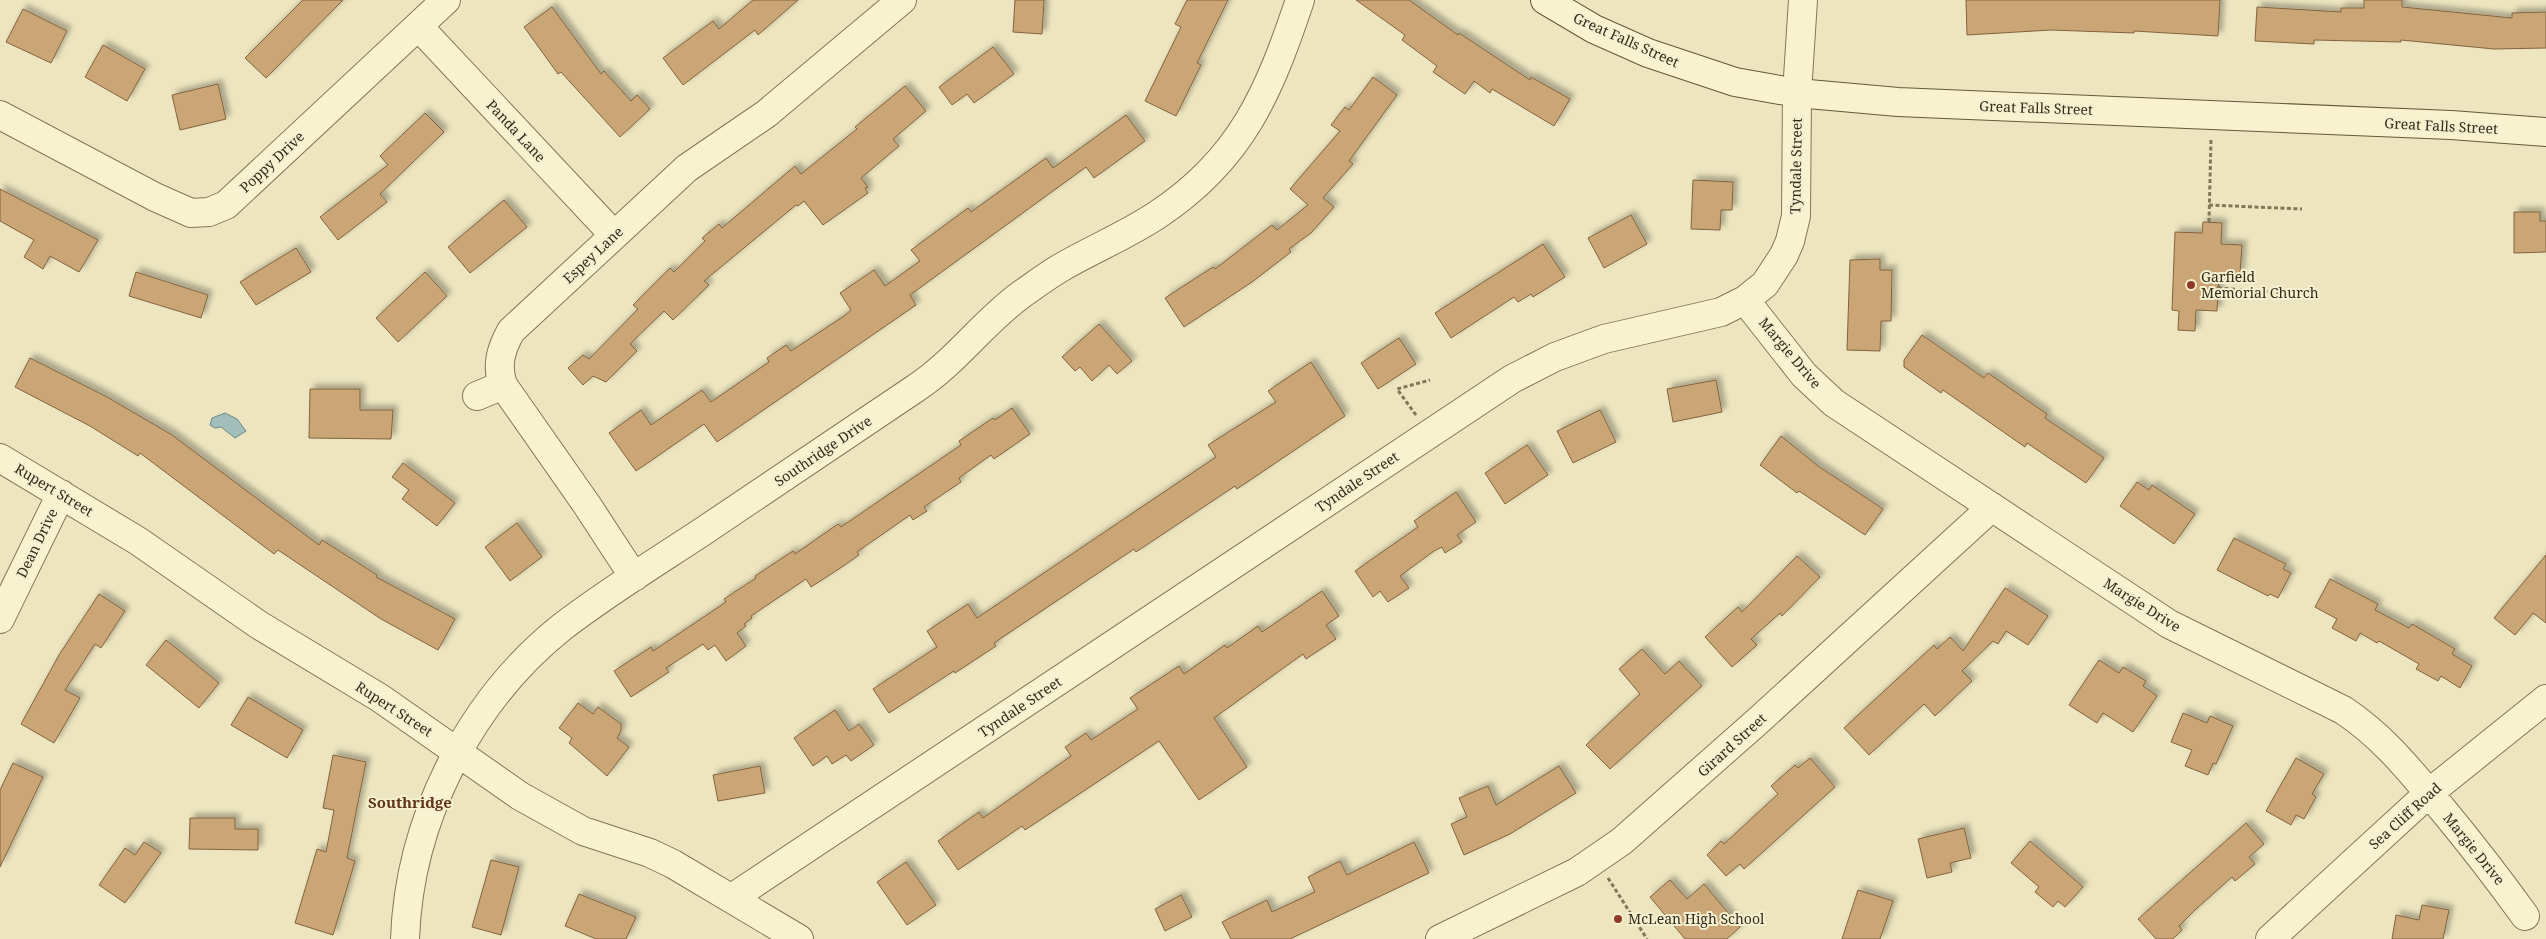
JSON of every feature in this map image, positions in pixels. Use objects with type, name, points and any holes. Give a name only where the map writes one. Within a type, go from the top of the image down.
[{"type":"street","name":"Poppy Drive","points":[[0,115],[164,201],[191,213],[209,212],[226,205],[446,0]]},
{"type":"street","name":"Espey Lane","points":[[634,577],[503,385],[499,363],[502,348],[511,331],[687,168],[766,114],[902,0]]},
{"type":"street","name":"Southridge Drive","points":[[406,939],[410,888],[421,841],[437,795],[458,752],[494,698],[526,660],[562,628],[634,577],[922,385],[943,368],[1018,297],[1059,269],[1155,217],[1190,191],[1245,129],[1264,96],[1280,60],[1300,0]]},
{"type":"street","name":"Great Falls Street","points":[[1544,0],[1594,29],[1665,59],[1735,82],[1797,93],[1898,102],[2451,125],[2546,132]]},
{"type":"street","name":"Tyndale Street","points":[[732,898],[1512,379],[1556,357],[1604,339],[1721,312],[1745,300],[1764,284],[1780,263],[1790,241],[1796,216],[1797,93],[1803,0]]},
{"type":"street","name":"Panda Lane","points":[[419,27],[614,235]]},
{"type":"street","name":"Margie Drive","points":[[1745,300],[1804,376],[1834,403],[2169,624],[2343,710],[2369,727],[2395,752],[2500,880],[2526,916]]},
{"type":"street","points":[[477,396],[503,385]]},
{"type":"street","name":"Rupert Street","points":[[0,458],[138,541],[259,625],[380,698],[520,796],[566,823],[650,853],[732,898],[799,939]]},
{"type":"street","name":"Dean Drive","points":[[0,619],[61,494]]},
{"type":"street","name":"Girard Street","points":[[1440,939],[1577,872],[1646,823],[1992,507]]},
{"type":"street","name":"Sea Cliff Road","points":[[2270,939],[2429,794],[2546,699]]},
{"type":"path","points":[[2208,222],[2212,115]]},
{"type":"path","points":[[2209,205],[2302,209]]},
{"type":"path","points":[[2218,296],[2219,274]]},
{"type":"path","points":[[2218,288],[2297,294]]},
{"type":"path","points":[[1418,417],[1397,389],[1430,380]]},
{"type":"path","points":[[1596,859],[1646,939]]},
{"type":"water","points":[[225,413],[237,419],[246,431],[235,438],[221,427],[215,428],[210,425],[212,418]]},
{"type":"building","points":[[303,0],[343,0],[266,78],[245,58]]},
{"type":"building","points":[[753,0],[798,0],[758,35],[755,30],[683,85],[663,58],[713,21],[719,29]]},
{"type":"building","points":[[1015,0],[1044,0],[1042,34],[1013,32]]},
{"type":"building","points":[[1187,0],[1228,0],[1197,63],[1201,65],[1176,116],[1145,101],[1181,27],[1175,24]]},
{"type":"building","points":[[1356,0],[1409,0],[1458,35],[1459,33],[1530,80],[1531,77],[1570,99],[1554,126],[1492,89],[1490,93],[1474,81],[1465,94],[1433,72],[1437,66],[1402,40],[1405,35]]},
{"type":"building","points":[[1966,0],[2220,0],[2218,36],[2134,31],[2134,33],[2051,30],[1967,35]]},
{"type":"building","points":[[2364,0],[2402,0],[2402,7],[2512,18],[2512,13],[2546,12],[2546,48],[2494,49],[2401,40],[2401,42],[2314,40],[2314,44],[2255,41],[2257,7],[2341,12],[2341,8],[2364,8]]},
{"type":"building","points":[[552,7],[601,74],[604,71],[631,101],[637,95],[650,109],[620,137],[561,72],[558,74],[524,27]]},
{"type":"building","points":[[23,9],[67,31],[51,63],[6,42]]},
{"type":"building","points":[[103,45],[145,69],[127,101],[85,77]]},
{"type":"building","points":[[993,47],[1014,74],[974,103],[967,94],[952,105],[939,87]]},
{"type":"building","points":[[1373,77],[1397,95],[1349,161],[1353,164],[1323,198],[1334,207],[1311,233],[1289,249],[1291,252],[1252,282],[1184,327],[1165,298],[1213,267],[1215,269],[1272,225],[1277,230],[1308,205],[1290,189],[1340,131],[1331,125],[1345,107],[1349,110]]},
{"type":"building","points":[[218,84],[226,119],[180,130],[172,95]]},
{"type":"building","points":[[905,86],[926,111],[893,139],[899,146],[861,178],[868,187],[865,188],[868,193],[823,225],[804,201],[798,206],[796,205],[704,281],[709,285],[673,320],[664,311],[630,344],[637,351],[606,382],[593,376],[583,385],[568,368],[583,355],[589,359],[638,309],[633,305],[670,268],[674,272],[705,241],[702,238],[719,224],[722,228],[795,166],[801,174],[857,129],[855,127]]},
{"type":"building","points":[[425,113],[444,132],[380,194],[387,202],[338,240],[320,217],[388,165],[380,156]]},
{"type":"building","points":[[1126,115],[1145,141],[1094,178],[1086,167],[910,295],[916,305],[717,442],[704,424],[636,471],[609,433],[641,410],[651,425],[702,390],[711,402],[769,362],[767,358],[786,345],[791,351],[844,316],[851,310],[840,293],[874,270],[885,286],[920,261],[911,250],[968,208],[971,212],[1046,158],[1053,168]]},
{"type":"building","points":[[1693,180],[1733,182],[1732,210],[1721,210],[1720,230],[1691,229]]},
{"type":"building","points":[[0,189],[98,240],[79,272],[50,256],[43,269],[24,257],[34,240],[0,221]]},
{"type":"building","points":[[504,200],[527,227],[470,273],[448,247]]},
{"type":"building","points":[[2514,212],[2540,212],[2540,221],[2546,221],[2546,252],[2514,253]]},
{"type":"building","points":[[1631,215],[1647,244],[1604,268],[1588,238]]},
{"type":"building","name":"Garfield Memorial Church","points":[[2203,222],[2222,223],[2221,244],[2242,245],[2240,274],[2219,273],[2217,311],[2196,310],[2195,331],[2178,330],[2179,311],[2172,310],[2175,232],[2202,233]]},
{"type":"building","points":[[1543,244],[1565,277],[1533,297],[1531,294],[1518,302],[1514,297],[1451,338],[1435,313]]},
{"type":"building","points":[[296,248],[311,272],[256,305],[240,282]]},
{"type":"building","points":[[1880,259],[1880,270],[1892,270],[1891,321],[1881,321],[1880,351],[1847,350],[1850,260]]},
{"type":"building","points":[[136,272],[208,295],[201,318],[129,296]]},
{"type":"building","points":[[425,272],[447,296],[398,342],[376,318]]},
{"type":"building","points":[[1099,324],[1132,361],[1117,374],[1109,365],[1092,381],[1080,367],[1075,371],[1062,357]]},
{"type":"building","points":[[1922,335],[1984,378],[1988,373],[2047,414],[2045,418],[2104,458],[2086,483],[2027,443],[2025,447],[1943,390],[1941,393],[1904,367],[1904,360]]},
{"type":"building","points":[[1399,338],[1416,364],[1378,389],[1361,363]]},
{"type":"building","points":[[30,358],[107,397],[172,435],[319,545],[322,540],[377,575],[376,577],[455,619],[438,650],[381,619],[278,550],[274,554],[140,453],[138,456],[90,426],[15,387]]},
{"type":"building","points":[[1311,362],[1345,416],[1237,489],[1235,486],[1136,552],[1134,549],[994,643],[996,646],[889,713],[873,689],[937,647],[927,631],[968,604],[977,618],[1216,457],[1208,445],[1276,402],[1268,391]]},
{"type":"building","points":[[1716,380],[1722,412],[1673,422],[1667,389]]},
{"type":"building","points":[[310,389],[360,389],[360,410],[393,410],[391,439],[309,438]]},
{"type":"building","points":[[1012,408],[1030,434],[994,459],[991,455],[959,478],[961,482],[924,507],[927,511],[913,520],[910,515],[857,552],[859,555],[842,567],[811,587],[806,579],[751,616],[752,618],[744,624],[746,626],[737,633],[746,646],[726,661],[715,645],[708,650],[703,644],[666,668],[669,672],[631,697],[614,671],[651,647],[653,651],[726,602],[724,599],[793,551],[795,554],[838,524],[841,527],[961,445],[959,441],[993,418],[995,420]]},
{"type":"building","points":[[1600,410],[1616,442],[1573,463],[1557,431]]},
{"type":"building","points":[[1781,436],[1818,466],[1883,509],[1865,535],[1799,491],[1797,493],[1760,465]]},
{"type":"building","points":[[1527,445],[1548,475],[1505,504],[1485,473]]},
{"type":"building","points":[[403,463],[455,503],[437,526],[402,499],[409,490],[392,477]]},
{"type":"building","points":[[2137,482],[2149,490],[2152,485],[2195,514],[2174,544],[2120,506]]},
{"type":"building","points":[[1456,492],[1476,522],[1457,535],[1462,542],[1445,553],[1442,547],[1434,551],[1400,576],[1409,588],[1388,602],[1380,591],[1373,597],[1355,571],[1418,527],[1414,521]]},
{"type":"building","points":[[517,523],[542,557],[510,581],[485,547]]},
{"type":"building","points":[[2234,538],[2286,564],[2283,569],[2291,573],[2278,598],[2270,594],[2268,596],[2217,570]]},
{"type":"building","points":[[2546,555],[2546,623],[2533,613],[2515,635],[2494,618]]},
{"type":"building","points":[[1797,556],[1820,577],[1782,616],[1780,613],[1751,639],[1757,645],[1732,667],[1705,637],[1738,607],[1742,612]]},
{"type":"building","points":[[2330,579],[2378,604],[2375,610],[2409,628],[2412,624],[2455,649],[2452,654],[2472,666],[2460,688],[2441,676],[2438,681],[2416,669],[2419,664],[2379,641],[2377,643],[2360,633],[2356,641],[2332,628],[2337,619],[2315,607]]},
{"type":"building","points":[[2005,588],[2048,616],[2028,645],[2006,631],[1998,644],[1993,641],[1962,671],[1972,681],[1935,716],[1924,704],[1869,755],[1844,728],[1934,645],[1937,649],[1950,637],[1963,651]]},
{"type":"building","points":[[1322,591],[1339,616],[1326,625],[1336,639],[1306,659],[1303,654],[1214,718],[1247,767],[1199,800],[1159,741],[1025,830],[1022,826],[958,870],[938,841],[979,812],[983,818],[1071,756],[1065,747],[1086,733],[1091,740],[1138,709],[1130,698],[1179,666],[1184,674],[1225,645],[1227,648],[1258,626],[1262,632]]},
{"type":"building","points":[[99,594],[125,611],[101,648],[95,644],[65,690],[80,698],[54,743],[21,724],[59,655]]},
{"type":"building","points":[[166,640],[219,683],[199,708],[146,665]]},
{"type":"building","points":[[1642,649],[1665,674],[1679,661],[1702,686],[1610,769],[1586,745],[1640,694],[1619,669]]},
{"type":"building","points":[[2099,660],[2119,673],[2123,667],[2146,681],[2143,686],[2157,696],[2133,732],[2103,713],[2097,723],[2069,705]]},
{"type":"building","points":[[248,697],[303,730],[287,758],[231,725]]},
{"type":"building","points":[[578,703],[593,714],[598,707],[621,724],[621,731],[617,738],[629,747],[607,776],[569,743],[572,738],[559,728]]},
{"type":"building","points":[[835,710],[849,731],[859,724],[874,745],[851,761],[846,755],[832,764],[827,756],[813,766],[794,738]]},
{"type":"building","points":[[2183,713],[2207,723],[2210,716],[2233,726],[2216,764],[2213,763],[2208,775],[2185,766],[2192,750],[2171,742]]},
{"type":"building","points":[[333,755],[366,762],[347,858],[355,861],[333,935],[295,923],[317,849],[326,852],[334,810],[323,808]]},
{"type":"building","points":[[1810,758],[1835,787],[1744,869],[1740,864],[1726,876],[1707,855],[1721,841],[1724,844],[1778,794],[1771,786],[1795,765],[1798,768]]},
{"type":"building","points":[[2296,758],[2324,774],[2312,794],[2316,797],[2304,819],[2296,815],[2291,825],[2266,811]]},
{"type":"building","points":[[13,763],[43,777],[0,867],[0,790]]},
{"type":"building","points":[[760,766],[765,793],[718,801],[713,775]]},
{"type":"building","points":[[1559,766],[1576,793],[1510,834],[1464,855],[1451,824],[1467,817],[1459,798],[1488,786],[1496,805]]},
{"type":"building","points":[[190,818],[235,818],[235,829],[258,829],[258,850],[189,849]]},
{"type":"building","points":[[2246,823],[2264,844],[2249,857],[2255,864],[2235,881],[2232,877],[2195,910],[2179,926],[2182,930],[2173,939],[2156,939],[2138,919]]},
{"type":"building","points":[[1964,828],[1971,858],[1950,863],[1952,872],[1927,878],[1918,839]]},
{"type":"building","points":[[2030,841],[2083,887],[2065,907],[2058,901],[2053,907],[2035,892],[2039,887],[2011,863]]},
{"type":"building","points":[[144,842],[161,853],[125,903],[99,885],[125,848],[135,855]]},
{"type":"building","points":[[1414,842],[1429,873],[1290,939],[1231,939],[1222,922],[1267,900],[1272,912],[1315,892],[1308,877],[1340,861],[1347,875]]},
{"type":"building","points":[[491,860],[519,867],[501,935],[472,927]]},
{"type":"building","points":[[906,862],[936,905],[907,925],[877,882]]},
{"type":"building","points":[[1670,880],[1687,899],[1704,884],[1740,927],[1727,939],[1685,939],[1650,897]]},
{"type":"building","points":[[1858,890],[1893,901],[1880,939],[1842,939]]},
{"type":"building","points":[[579,894],[636,917],[626,939],[596,939],[565,926]]},
{"type":"building","points":[[1181,895],[1192,917],[1165,931],[1155,909]]},
{"type":"building","points":[[2422,905],[2449,910],[2443,939],[2392,939],[2396,915],[2419,920]]},
{"type":"place","name":"Garfield Memorial Church","points":[[2191,285]]},
{"type":"place","name":"McLean High School","points":[[1618,919]]},
{"type":"district","name":"Southridge","points":[[410,803]]}]
